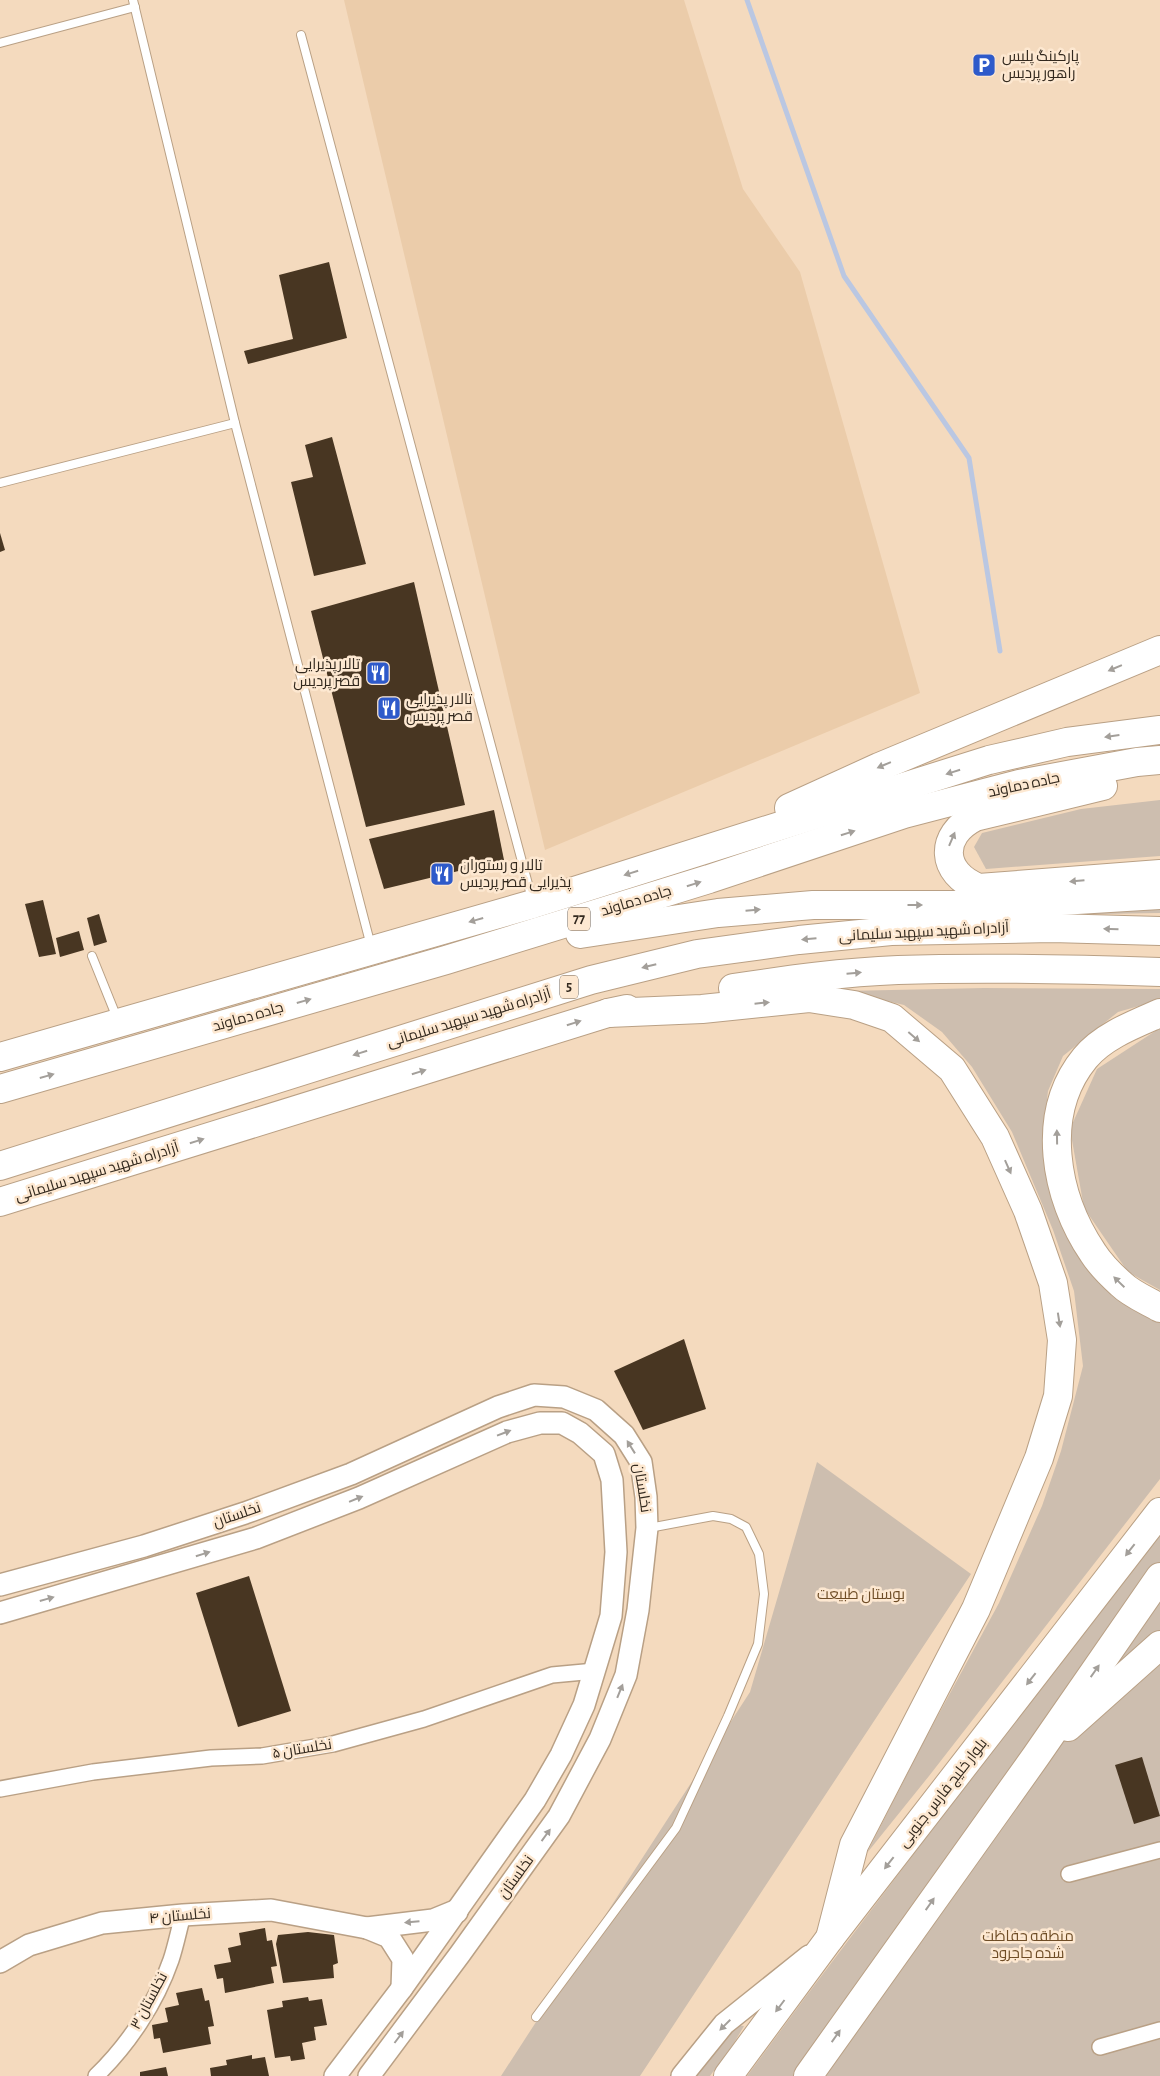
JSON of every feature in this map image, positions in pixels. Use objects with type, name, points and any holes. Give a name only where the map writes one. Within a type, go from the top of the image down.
[{"type":"highway","points":[[687,855],[879,767],[1160,650]]},
{"type":"highway","name":"جاده دماوند","points":[[0,1057],[533,904],[989,760],[1067,742],[1160,730]]},
{"type":"highway","name":"جاده دماوند","points":[[0,1089],[446,960],[709,879],[904,814],[1018,784],[1136,762],[1160,760]]},
{"type":"highway","points":[[1160,776],[1113,784],[975,816],[963,823],[954,833],[949,846],[950,860],[955,873],[966,883],[979,888],[1160,874]]},
{"type":"highway","points":[[446,960],[614,928],[718,913],[813,905],[997,905],[1160,895]]},
{"type":"highway","name":"آزادراه شهید سپهبد سلیمانی","points":[[0,1166],[591,980],[697,954],[799,940],[891,931],[1052,928],[1160,931]]},
{"type":"highway","name":"آزادراه شهید سپهبد سلیمانی","points":[[0,1202],[608,1013],[711,992],[807,977],[898,970],[1052,969],[1160,972]]},
{"type":"highway","points":[[608,1013],[702,1009],[808,998],[854,1005],[892,1018],[952,1069],[995,1138],[1028,1211],[1053,1284],[1062,1340],[1058,1396],[1039,1458],[976,1609],[854,1845],[830,1938]]},
{"type":"highway","points":[[1160,1013],[1118,1032],[1086,1057],[1065,1091],[1056,1133],[1062,1184],[1072,1216],[1093,1254],[1122,1286],[1160,1308]]},
{"type":"highway","name":"بلوار خلیج فارس جنوبی","points":[[728,2076],[830,1938],[1160,1512]]},
{"type":"highway","points":[[808,2076],[1036,1756],[1160,1576]]},
{"type":"highway","points":[[1036,1756],[1160,1645]]},
{"type":"street","name":"نخلستان","points":[[0,1585],[144,1546],[245,1513],[351,1474],[498,1407],[534,1395],[564,1397],[596,1410],[624,1436],[641,1462],[646,1496],[647,1528],[638,1610],[626,1675],[600,1739],[559,1816],[370,2076]]},
{"type":"street","name":"نخلستان","points":[[0,1612],[256,1538],[359,1498],[507,1432],[540,1423],[562,1423],[580,1434],[604,1454],[612,1480],[616,1552],[611,1616],[584,1705],[561,1755],[535,1800],[402,1988],[335,2076]]},
{"type":"street","name":"نخلستان ۵","points":[[0,1789],[93,1772],[192,1760],[262,1756],[333,1744],[424,1719],[552,1676],[595,1671]]},
{"type":"street","points":[[1069,1874],[1160,1850]]},
{"type":"street","name":"نخلستان ۴","points":[[0,1962],[29,1945],[102,1923],[183,1915],[271,1910],[367,1928]]},
{"type":"street","points":[[367,1928],[434,1920],[455,1911],[479,1928]]},
{"type":"street","name":"نخلستان ۳","points":[[96,2076],[130,2036],[153,2001],[171,1959],[183,1915]]},
{"type":"street","points":[[367,1928],[389,1937],[403,1959],[402,1988]]},
{"type":"street","points":[[682,2076],[724,2024],[830,1938]]},
{"type":"street","points":[[1100,2047],[1160,2030]]},
{"type":"lane","points":[[0,43],[134,4],[235,423],[372,951]]},
{"type":"lane","points":[[300,35],[533,904]]},
{"type":"lane","points":[[0,483],[235,423]]},
{"type":"lane","points":[[92,956],[119,1022]]},
{"type":"lane","points":[[536,2017],[676,1828],[728,1716],[758,1644],[764,1594],[759,1554],[746,1527],[731,1519],[712,1516],[647,1528]]},
{"type":"shaded area","points":[[344,0],[684,0],[743,189],[800,272],[920,693],[545,850]]},
{"type":"green space","points":[[1160,800],[1160,856],[986,869],[974,847],[982,833],[1081,809]]},
{"type":"green space","points":[[1160,904],[1160,913],[1042,915]]},
{"type":"green space","points":[[984,988],[1160,989],[1160,1000],[1118,1012],[1063,1056],[1048,1091],[1043,1135],[1049,1177],[1160,1319],[1160,1479],[867,1853],[923,1743],[999,1603],[1042,1506],[1061,1451],[1083,1366],[1074,1291],[1053,1230],[1012,1132],[972,1067],[942,1032],[904,1005],[845,991]]},
{"type":"green space","points":[[1160,1028],[1160,1290],[1128,1272],[1084,1208],[1070,1129],[1097,1069]]},
{"type":"green space","name":"بوستان طبیعت","points":[[817,1462],[971,1574],[640,2076],[501,2076],[750,1692]]},
{"type":"green space","name":"منطقه حفاظت شده جاجرود","points":[[1160,1528],[1160,2076],[747,2076],[804,1999]]},
{"type":"green space","points":[[737,2025],[744,2026],[710,2076],[694,2076]]},
{"type":"building","points":[[329,262],[347,338],[248,364],[244,351],[293,339],[279,275]]},
{"type":"building","points":[[332,437],[366,564],[314,576],[291,482],[313,477],[305,445]]},
{"type":"building","points":[[0,533],[5,550],[0,552]]},
{"type":"building","name":"تالار پذیرایی قصر پردیس","points":[[414,582],[465,805],[366,827],[311,611]]},
{"type":"building","points":[[494,810],[504,860],[384,889],[369,839]]},
{"type":"building","points":[[43,900],[56,954],[39,957],[25,904]]},
{"type":"building","points":[[99,914],[107,942],[94,946],[87,918]]},
{"type":"building","points":[[79,931],[84,950],[60,957],[56,938]]},
{"type":"building","points":[[684,1339],[706,1409],[643,1430],[614,1371]]},
{"type":"building","points":[[249,1576],[291,1711],[238,1727],[196,1593]]},
{"type":"building","points":[[1142,1757],[1160,1816],[1134,1824],[1115,1765]]},
{"type":"building","points":[[265,1928],[267,1941],[272,1940],[277,1966],[271,1967],[274,1983],[225,1993],[223,1978],[217,1979],[214,1965],[231,1962],[228,1948],[241,1945],[239,1933]]},
{"type":"building","points":[[308,1932],[334,1935],[338,1963],[333,1965],[334,1978],[283,1983],[276,1944],[278,1935]]},
{"type":"building","points":[[202,1988],[205,2001],[209,2000],[214,2026],[208,2027],[211,2044],[163,2053],[160,2038],[154,2039],[152,2025],[168,2022],[165,2008],[179,2005],[176,1993]]},
{"type":"building","points":[[308,1997],[309,2001],[322,1999],[327,2025],[314,2027],[316,2040],[302,2043],[305,2059],[291,2061],[290,2056],[275,2058],[267,2010],[283,2007],[282,2001]]},
{"type":"building","points":[[252,2055],[252,2059],[265,2057],[269,2076],[211,2076],[210,2068],[227,2065],[226,2060]]},
{"type":"building","points":[[166,2067],[168,2076],[140,2076],[140,2072]]},
{"type":"waterway","points":[[747,0],[844,276],[969,458],[1000,651]]},
{"type":"place","name":"پارکینگ پلیس راهور پردیس","points":[[984,65]]},
{"type":"place","name":"تالارپذیرایی قصر پردیس","points":[[378,673]]},
{"type":"place","name":"تالار پذیرایی قصر پردیس","points":[[389,708]]},
{"type":"place","name":"تالار و رستوران پذیرایی قصر پردیس","points":[[442,874]]}]
